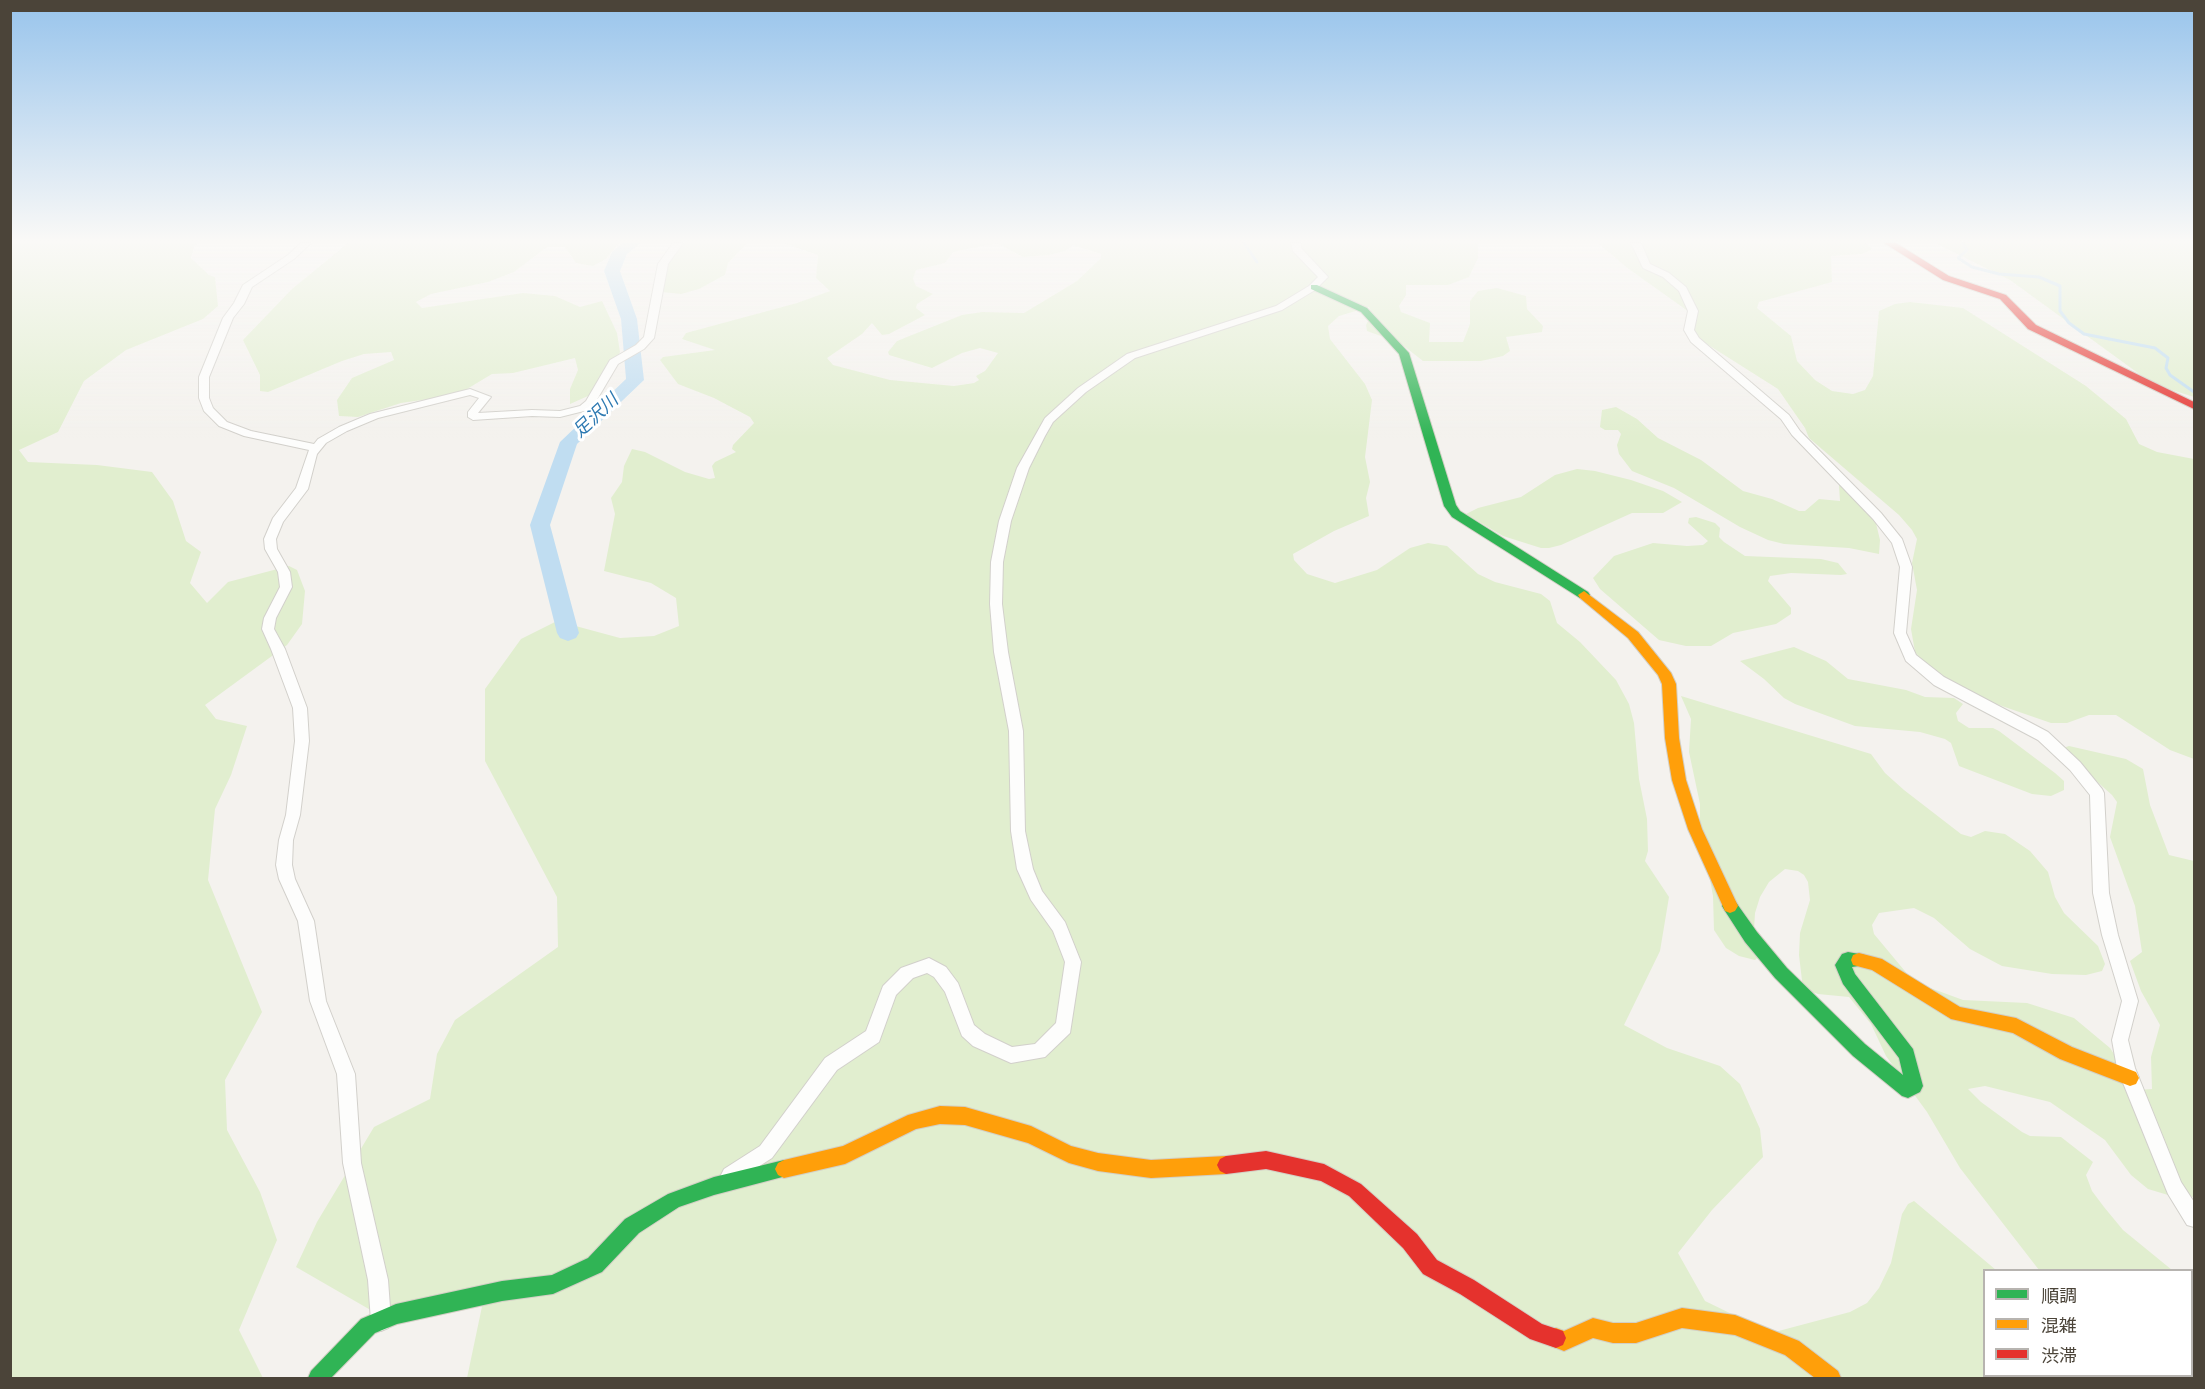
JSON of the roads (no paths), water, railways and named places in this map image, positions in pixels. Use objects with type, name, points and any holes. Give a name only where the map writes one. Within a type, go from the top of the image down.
[{"type":"street","points":[[236,308],[228,318],[204,377],[204,398],[208,409],[223,424],[248,434],[316,448]]},
{"type":"street","points":[[381,1321],[378,1280],[352,1163],[346,1074],[318,1000],[306,921],[287,879],[284,865],[302,741],[300,708],[278,649],[268,630],[270,618],[286,587],[284,572],[271,549],[270,538],[277,521],[302,489],[312,453],[322,441],[374,416],[470,392],[486,397],[473,412],[473,417],[532,412],[560,414],[584,408],[590,403],[614,362],[640,347],[649,338],[655,308]]},
{"type":"street","points":[[714,1186],[766,1152],[831,1064],[873,1036],[889,991],[907,973],[929,965],[940,972],[952,988],[968,1030],[979,1041],[1011,1055],[1039,1051],[1064,1027],[1073,962],[1059,927],[1036,895],[1025,869],[1018,831],[1016,731],[1001,652],[996,604],[998,562],[1005,521],[1023,468],[1049,420],[1082,390],[1131,356],[1279,308]]},
{"type":"street","points":[[1359,308],[1404,352],[1450,506],[1456,514],[1572,586],[1633,635],[1659,666],[1668,684],[1672,738],[1679,780],[1695,829],[1731,908],[1751,937],[1781,973],[1859,1050],[1908,1090],[1914,1086],[1907,1055],[1849,979],[1844,965],[1848,960],[1863,960],[1876,964],[1957,1014],[2016,1026],[2066,1053],[2130,1078]]},
{"type":"street","points":[[1692,308],[1689,330],[1695,340],[1785,417],[1803,441],[1898,542],[1906,567],[1900,633],[1911,658],[1939,681],[2043,736],[2075,766],[2097,793],[2101,893],[2110,934],[2130,1001],[2120,1040],[2130,1078],[2174,1188],[2194,1218]]},
{"type":"street","points":[[2013,308],[2040,332],[2194,406]]},
{"type":"street","points":[[318,1378],[368,1326],[396,1314],[502,1291],[553,1284],[596,1265],[632,1226],[674,1200],[714,1186],[845,1155],[914,1121],[940,1115],[965,1116],[1031,1135],[1069,1154],[1098,1162],[1151,1169],[1219,1166],[1266,1160],[1324,1173],[1355,1190],[1410,1242],[1430,1267],[1467,1287],[1537,1332],[1563,1341],[1593,1328],[1613,1333],[1636,1333],[1682,1318],[1736,1325],[1792,1348],[1831,1378]]},
{"type":"waterway","name":"足沢川","points":[[568,633],[540,525],[569,442],[635,380],[629,319],[625,308]]},
{"type":"waterway","points":[[2060,308],[2069,323],[2084,334],[2155,348],[2168,358],[2166,368],[2170,375],[2194,392]]}]
